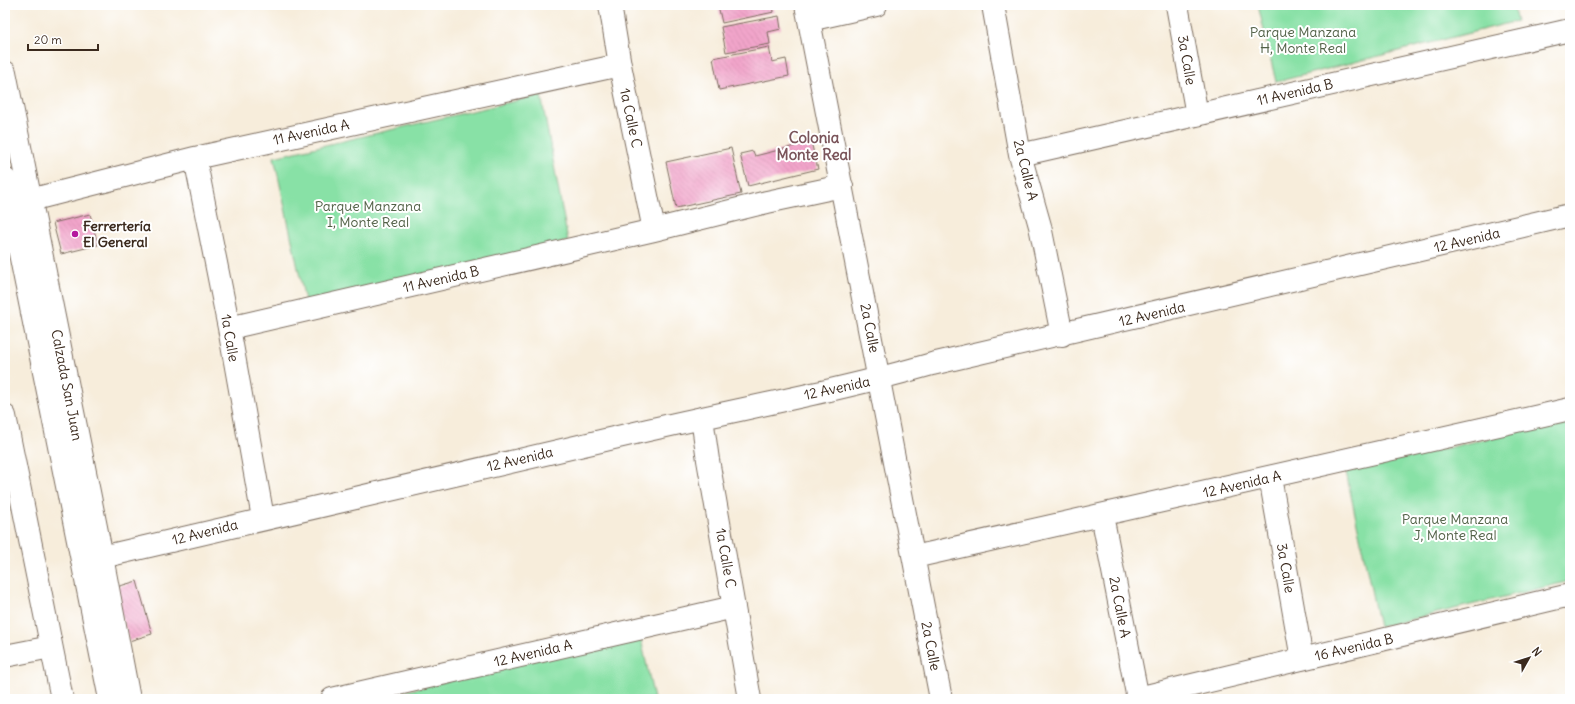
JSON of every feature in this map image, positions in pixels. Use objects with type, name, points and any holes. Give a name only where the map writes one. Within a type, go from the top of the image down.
[{"type":"street","name":"1a Calle C","points":[[610,5],[620,65],[654,230]]},
{"type":"street","points":[[808,12],[876,5]]},
{"type":"street","name":"2a Calle A","points":[[993,5],[1020,155],[1040,226],[1062,335]]},
{"type":"street","name":"3a Calle","points":[[1177,5],[1197,115]]},
{"type":"street","name":"2a Calle","points":[[808,12],[941,699]]},
{"type":"street","name":"11 Avenida B","points":[[1020,155],[1570,30]]},
{"type":"street","name":"11 Avenida A","points":[[30,200],[195,158],[620,65]]},
{"type":"street","name":"Calzada San Juan","points":[[5,72],[129,699]]},
{"type":"street","name":"1a Calle","points":[[195,158],[229,328],[263,518]]},
{"type":"street","name":"Calzada San Juan","points":[[5,179],[110,699]]},
{"type":"street","name":"11 Avenida B","points":[[229,328],[842,186]]},
{"type":"street","points":[[13,221],[30,200]]},
{"type":"street","name":"12 Avenida","points":[[102,557],[263,518],[880,379],[932,364],[1062,335],[1570,215]]},
{"type":"street","name":"12 Avenida A","points":[[914,558],[1570,409]]},
{"type":"street","points":[[5,416],[62,699]]},
{"type":"street","name":"1a Calle C","points":[[702,418],[750,699]]},
{"type":"street","name":"3a Calle","points":[[1270,477],[1302,659]]},
{"type":"street","name":"2a Calle A","points":[[1102,515],[1138,698]]},
{"type":"street","name":"16 Avenida B","points":[[1138,698],[1570,596]]},
{"type":"street","name":"12 Avenida A","points":[[332,699],[734,607]]},
{"type":"street","points":[[5,656],[51,647]]},
{"type":"green space","name":"Parque Manzana H, Monte Real","points":[[1258,5],[1513,5],[1517,21],[1276,82]]},
{"type":"green space","name":"Parque Manzana I, Monte Real","points":[[541,95],[568,241],[307,310],[274,157]]},
{"type":"green space","name":"Parque Manzana J, Monte Real","points":[[1570,419],[1570,581],[1379,627],[1346,472]]},
{"type":"green space","points":[[640,634],[654,699],[390,699],[390,695]]},
{"type":"building","points":[[718,5],[773,5],[774,12],[722,23]]},
{"type":"building","points":[[779,16],[781,29],[768,32],[770,44],[726,52],[721,27]]},
{"type":"building","points":[[769,47],[772,62],[786,59],[789,76],[719,90],[713,58]]},
{"type":"building","points":[[811,142],[818,169],[748,186],[740,154],[753,151],[755,156]]},
{"type":"building","points":[[731,148],[741,194],[676,208],[666,162]]},
{"type":"building","name":"Ferrertería El General","points":[[90,214],[98,245],[61,254],[53,223]]},
{"type":"building","points":[[137,581],[152,634],[129,641],[113,588]]},
{"type":"place","name":"Ferrertería El General","points":[[75,234]]},
{"type":"district","name":"Colonia Monte Real","points":[[814,146]]}]
